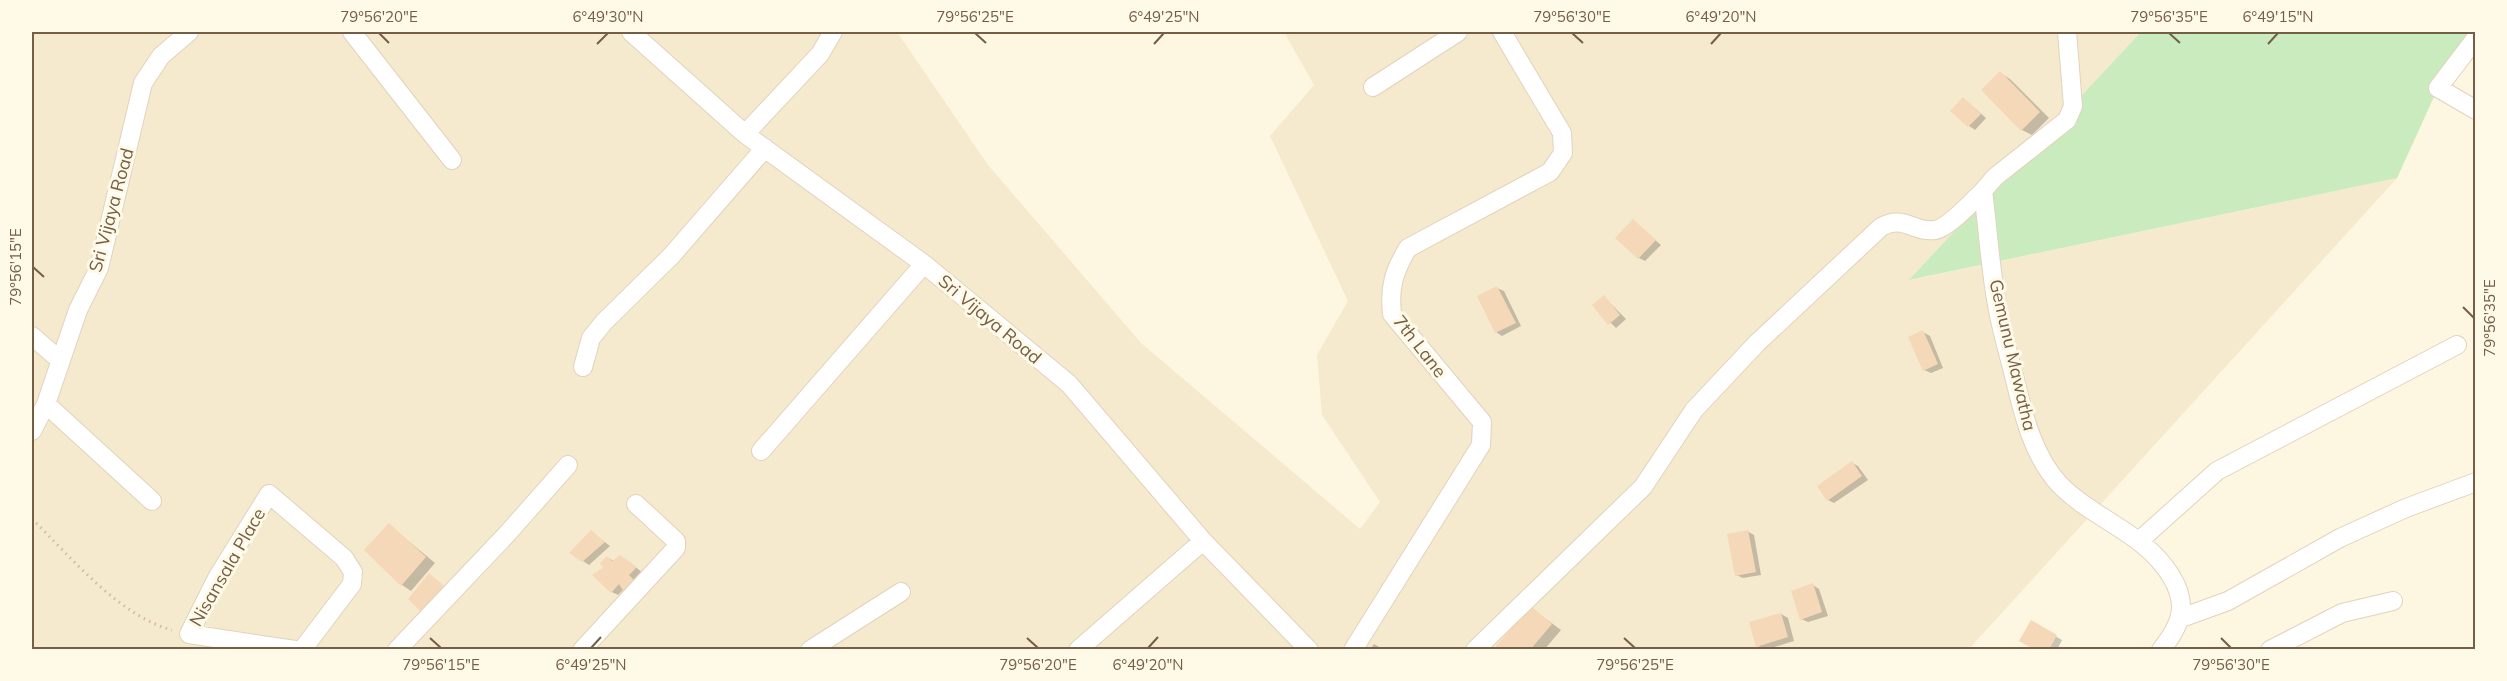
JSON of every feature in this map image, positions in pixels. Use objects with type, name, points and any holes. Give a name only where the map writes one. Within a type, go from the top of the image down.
[{"type":"street","name":"Sri Vijaya Road","points":[[32,431],[46,404],[78,310],[99,268],[143,83],[161,56],[189,32]]},
{"type":"street","points":[[352,32],[452,160]]},
{"type":"street","name":"Sri Vijaya Road","points":[[631,32],[745,134],[924,264],[1069,384],[1203,541],[1309,650]]},
{"type":"street","points":[[745,134],[820,54],[833,32]]},
{"type":"street","points":[[1373,87],[1458,32]]},
{"type":"street","name":"7th Lane","points":[[1353,650],[1481,446],[1482,422],[1392,314],[1390,291],[1395,269],[1408,248],[1550,172],[1563,153],[1562,133],[1502,32]]},
{"type":"street","points":[[1475,650],[1643,487],[1694,410],[1757,343],[1881,227],[1899,221],[1923,229],[1942,228],[1995,177],[2067,120],[2073,106],[2067,32]]},
{"type":"street","points":[[2475,38],[2438,88],[2475,110]]},
{"type":"street","points":[[584,367],[591,338],[604,322],[672,255],[765,148]]},
{"type":"street","name":"Gemunu Mawatha","points":[[1983,191],[1997,305],[2025,422],[2040,454],[2057,482],[2079,504],[2139,541],[2158,558],[2171,576],[2180,595],[2181,618]]},
{"type":"street","points":[[761,451],[924,264]]},
{"type":"street","points":[[32,336],[61,361]]},
{"type":"street","points":[[2139,541],[2217,471],[2457,345]]},
{"type":"street","points":[[46,404],[152,501]]},
{"type":"street","points":[[397,650],[507,534],[568,465]]},
{"type":"street","points":[[2161,650],[2175,633],[2181,618],[2228,602],[2340,538],[2406,508],[2475,482]]},
{"type":"street","name":"Nisansala Place","points":[[295,650],[189,634],[217,579],[269,494],[344,558],[353,572],[352,584],[302,650]]},
{"type":"street","points":[[582,650],[676,548],[676,541],[636,504]]},
{"type":"street","points":[[1078,650],[1203,541]]},
{"type":"street","points":[[810,650],[901,592]]},
{"type":"street","points":[[2270,650],[2342,614],[2393,601]]},
{"type":"path","points":[[32,519],[116,599],[154,625],[189,634]]},
{"type":"shaded area","points":[[32,32],[897,32],[988,165],[1141,343],[1360,529],[1380,502],[1322,415],[1317,355],[1348,301],[1270,136],[1314,85],[1284,32],[2141,32],[1911,280],[2397,178],[1969,649],[32,649]]},
{"type":"green space","points":[[2141,32],[2474,32],[2438,88],[2397,178],[1909,280]]},
{"type":"building","points":[[2000,71],[2040,112],[2021,131],[1981,90]]},
{"type":"building","points":[[1963,97],[1981,114],[1968,127],[1950,111]]},
{"type":"building","points":[[1633,219],[1656,240],[1638,259],[1615,238]]},
{"type":"building","points":[[1497,286],[1516,323],[1495,333],[1477,296]]},
{"type":"building","points":[[1604,295],[1620,315],[1608,325],[1592,305]]},
{"type":"building","points":[[1923,330],[1938,364],[1923,371],[1908,337]]},
{"type":"building","points":[[1852,461],[1862,476],[1827,501],[1817,486]]},
{"type":"building","points":[[389,523],[426,557],[401,586],[364,550]]},
{"type":"building","points":[[591,530],[605,542],[582,562],[569,553]]},
{"type":"building","points":[[1748,530],[1756,572],[1735,576],[1727,534]]},
{"type":"building","points":[[620,555],[637,567],[629,575],[635,581],[624,592],[619,584],[611,593],[592,575],[603,568],[600,563],[607,556],[612,561]]},
{"type":"building","points":[[429,573],[450,591],[425,616],[408,599]]},
{"type":"building","points":[[1813,583],[1822,612],[1800,620],[1791,591]]},
{"type":"building","points":[[1531,606],[1552,624],[1530,650],[1499,650],[1496,646]]},
{"type":"building","points":[[1781,613],[1788,637],[1756,647],[1749,622]]},
{"type":"building","points":[[2031,620],[2057,635],[2049,650],[2035,650],[2019,641]]}]
